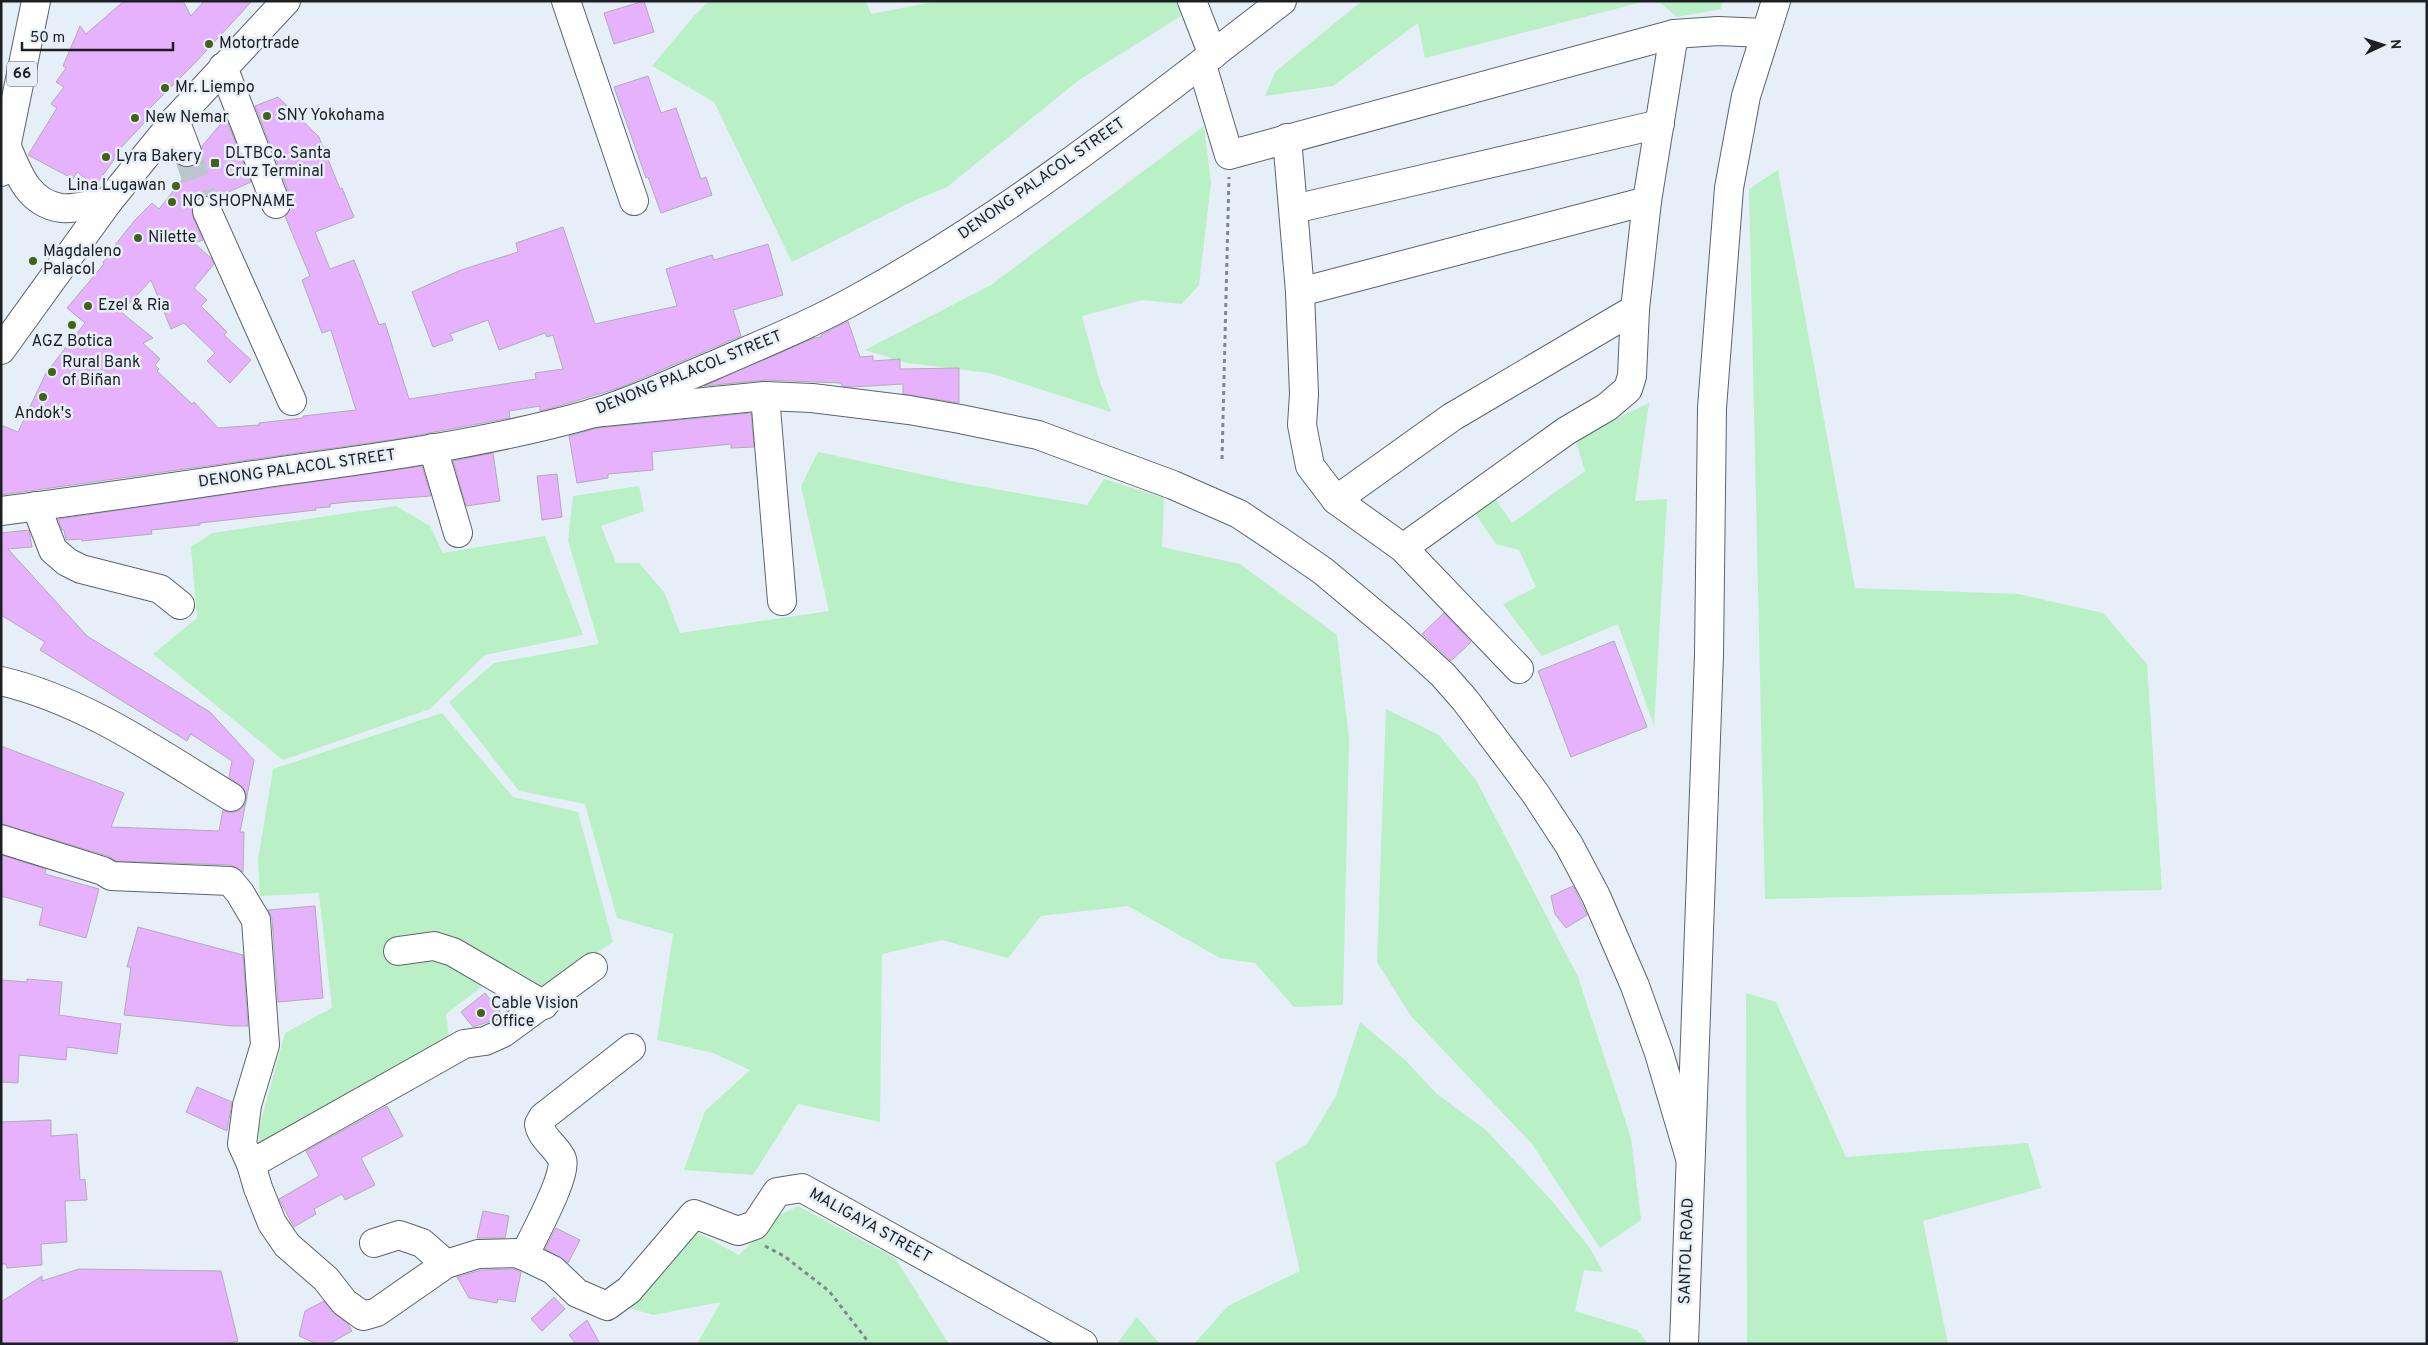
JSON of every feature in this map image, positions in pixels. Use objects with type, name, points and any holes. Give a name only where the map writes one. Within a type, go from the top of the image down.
[{"type":"street","name":"66","points":[[4,159],[36,1]]},
{"type":"street","points":[[1,350],[108,202],[175,120],[286,1]]},
{"type":"street","points":[[566,1],[634,201]]},
{"type":"street","points":[[1192,1],[1229,155],[1674,34],[1718,31],[1765,34]]},
{"type":"street","name":"DENONG PALACOL STREET","points":[[1,511],[433,448],[593,413],[630,400],[786,334],[857,299],[918,264],[1049,178],[1207,60],[1282,1]]},
{"type":"street","name":"SANTOL ROAD","points":[[1684,1344],[1709,655],[1712,408],[1730,188],[1746,96],[1776,1]]},
{"type":"street","points":[[1403,548],[1566,431],[1607,407],[1628,388],[1632,376],[1635,309],[1647,201],[1674,34]]},
{"type":"street","points":[[223,67],[276,204]]},
{"type":"street","points":[[175,120],[187,152]]},
{"type":"street","points":[[1294,208],[1660,124]]},
{"type":"street","points":[[1287,138],[1300,292],[1304,394],[1302,425],[1310,466],[1336,500],[1403,548],[1519,669]]},
{"type":"street","points":[[4,159],[38,199],[62,208],[108,202]]},
{"type":"street","points":[[1300,292],[1647,201]]},
{"type":"street","points":[[207,211],[292,401]]},
{"type":"street","points":[[1336,500],[1452,417],[1635,309]]},
{"type":"street","points":[[764,396],[782,601]]},
{"type":"street","points":[[593,413],[764,396],[812,398],[909,410],[1038,435],[1173,485],[1239,514],[1322,571],[1397,633],[1443,675],[1465,700],[1536,793],[1569,845],[1596,896],[1635,986],[1659,1053],[1690,1158]]},
{"type":"street","points":[[433,448],[458,534]]},
{"type":"street","points":[[36,506],[53,550],[67,562],[81,569],[160,589],[180,605]]},
{"type":"street","points":[[1,681],[30,688],[97,716],[231,796]]},
{"type":"street","points":[[1,838],[102,870],[111,876],[230,881],[240,893],[256,920],[264,1045],[243,1126],[242,1144],[272,1222],[287,1245],[326,1279],[344,1302],[363,1316],[377,1312],[446,1264],[478,1254],[515,1253],[524,1256],[554,1270],[577,1293],[607,1306],[629,1290],[694,1214],[738,1231]]},
{"type":"street","points":[[398,951],[434,946],[453,952],[544,1005]]},
{"type":"street","points":[[251,1164],[464,1044],[484,1041],[503,1033],[544,1005],[593,967]]},
{"type":"street","points":[[524,1256],[562,1174],[562,1159],[540,1131],[539,1124],[544,1117],[631,1048]]},
{"type":"street","name":"MALIGAYA STREET","points":[[738,1231],[755,1225],[777,1192],[802,1188],[1083,1344]]},
{"type":"street","points":[[374,1242],[399,1235],[422,1243],[446,1264]]},
{"type":"path","points":[[1222,459],[1229,155]]},
{"type":"path","points":[[738,1231],[784,1256],[829,1291],[870,1344]]},
{"type":"green space","points":[[709,1],[866,1],[871,14],[938,1],[1176,1],[1181,16],[1079,80],[947,187],[915,200],[792,262],[714,102],[652,66]]},
{"type":"green space","points":[[1362,1],[1646,1],[1425,58],[1418,23],[1333,86],[1265,96],[1275,72]]},
{"type":"green space","points":[[1658,1],[1723,1],[1721,9],[1677,17]]},
{"type":"green space","points":[[1204,126],[1211,183],[1199,285],[1182,304],[1142,300],[1082,316],[1099,379],[1111,412],[990,373],[907,363],[865,350],[991,285]]},
{"type":"green space","points":[[1778,170],[1855,588],[2018,594],[2103,613],[2147,664],[2162,890],[1765,899],[1749,189]]},
{"type":"green space","points":[[1649,403],[1635,501],[1667,499],[1654,726],[1618,624],[1542,656],[1503,604],[1536,587],[1519,550],[1496,544],[1474,512],[1493,496],[1512,523],[1585,471],[1575,438]]},
{"type":"green space","points":[[818,452],[966,484],[1087,505],[1104,479],[1164,498],[1162,547],[1240,564],[1337,635],[1349,738],[1343,1005],[1294,1007],[1255,963],[1220,958],[1128,906],[1041,916],[1008,958],[942,940],[882,954],[880,1122],[798,1104],[753,1175],[684,1170],[705,1111],[750,1070],[713,1053],[657,1040],[673,934],[617,918],[585,804],[519,791],[449,702],[494,663],[599,644],[568,541],[573,496],[639,486],[644,511],[601,526],[616,563],[639,563],[664,592],[680,633],[829,611],[801,486]]},
{"type":"green space","points":[[396,506],[430,526],[443,553],[545,536],[583,635],[485,655],[430,709],[283,760],[153,654],[197,618],[191,547],[212,533]]},
{"type":"green space","points":[[1386,709],[1439,735],[1476,780],[1578,977],[1631,1138],[1641,1220],[1600,1248],[1532,1144],[1411,1016],[1377,962]]},
{"type":"green space","points":[[442,713],[513,797],[578,812],[613,942],[541,990],[506,968],[446,1014],[449,1037],[259,1144],[259,1128],[285,1033],[332,1008],[319,893],[260,896],[258,860],[273,769]]},
{"type":"green space","points":[[1746,993],[1776,1002],[1846,1157],[2028,1143],[2041,1188],[1923,1221],[1948,1344],[1747,1344]]},
{"type":"green space","points":[[1360,1022],[1404,1059],[1437,1094],[1486,1130],[1551,1200],[1590,1248],[1603,1272],[1584,1270],[1575,1311],[1637,1330],[1648,1344],[1194,1344],[1228,1306],[1300,1271],[1275,1163],[1307,1144],[1336,1096]]},
{"type":"green space","points":[[798,1206],[895,1258],[949,1344],[697,1344],[721,1302],[653,1315],[629,1308],[693,1230],[739,1255],[778,1216]]},
{"type":"green space","points":[[1137,1317],[1160,1344],[1117,1344]]},
{"type":"building","points":[[124,1],[183,1],[191,16],[204,1],[252,1],[195,63],[144,114],[148,119],[114,155],[116,157],[95,186],[77,172],[73,179],[28,155],[57,108],[51,104],[64,87],[56,82],[66,68],[63,66],[80,26],[86,34]]},
{"type":"building","points":[[644,1],[654,32],[614,44],[604,13]]},
{"type":"building","points":[[648,76],[661,113],[676,108],[701,179],[706,177],[712,195],[661,213],[648,177],[646,178],[614,87]]},
{"type":"building","points":[[278,97],[319,137],[340,189],[342,188],[354,217],[315,232],[330,269],[354,260],[379,325],[385,323],[409,399],[536,379],[535,373],[563,369],[553,335],[547,337],[545,333],[499,350],[488,320],[450,334],[453,340],[433,347],[412,292],[461,270],[518,252],[516,243],[563,227],[595,324],[677,306],[666,269],[712,255],[714,260],[768,244],[783,295],[733,310],[741,336],[619,388],[552,408],[540,411],[540,406],[509,411],[510,418],[397,439],[1,495],[1,425],[18,432],[46,373],[85,323],[67,308],[104,264],[103,262],[117,247],[115,245],[135,220],[152,203],[159,209],[185,176],[182,170],[184,167],[192,167],[199,162],[202,155],[202,146],[226,118],[251,182],[215,198],[201,197],[194,202],[192,209],[193,217],[203,240],[194,243],[211,258],[214,264],[194,288],[207,300],[201,306],[227,332],[224,335],[251,360],[230,383],[207,361],[215,353],[184,323],[171,329],[151,280],[121,312],[153,338],[143,343],[160,359],[155,365],[159,369],[157,371],[192,404],[194,402],[218,428],[259,425],[259,423],[303,418],[303,416],[356,410],[331,330],[322,333],[302,280],[310,276],[285,216],[291,207],[291,198],[255,106]]},
{"type":"building","points":[[848,321],[860,357],[873,356],[873,361],[900,359],[900,369],[959,368],[959,403],[903,394],[903,384],[852,387],[842,386],[841,383],[766,380],[704,386],[814,338],[821,337],[821,335]]},
{"type":"building","points":[[751,413],[754,447],[731,448],[731,444],[652,452],[653,470],[608,474],[608,478],[577,483],[569,436],[597,428]]},
{"type":"building","points":[[493,453],[500,501],[466,506],[453,461]]},
{"type":"building","points":[[422,466],[431,496],[330,504],[330,507],[315,508],[316,510],[200,523],[200,525],[151,530],[152,534],[82,541],[82,539],[66,540],[64,530],[62,530],[58,519]]},
{"type":"building","points":[[557,474],[562,517],[542,520],[537,476]]},
{"type":"building","points":[[29,530],[32,547],[8,549],[87,636],[210,712],[254,760],[247,797],[244,789],[229,777],[232,761],[191,734],[187,741],[40,650],[45,642],[1,615],[1,533]]},
{"type":"building","points":[[1444,613],[1471,642],[1451,661],[1422,634]]},
{"type":"building","points":[[1614,641],[1647,727],[1571,757],[1538,671]]},
{"type":"building","points":[[1,746],[124,793],[111,827],[219,831],[223,810],[230,813],[238,811],[244,806],[246,800],[240,832],[244,832],[243,872],[231,865],[116,861],[108,856],[1,824]]},
{"type":"building","points":[[1,855],[46,869],[45,874],[99,889],[86,938],[39,925],[43,908],[1,896]]},
{"type":"building","points":[[1573,886],[1587,915],[1566,928],[1555,914],[1551,896]]},
{"type":"building","points":[[315,906],[323,998],[278,1002],[272,919],[268,910]]},
{"type":"building","points":[[138,927],[243,955],[248,1026],[124,1015],[131,967],[127,967]]},
{"type":"building","points":[[27,979],[62,982],[59,1015],[121,1024],[117,1054],[67,1047],[66,1060],[19,1055],[18,1083],[1,1082],[1,980],[27,982]]},
{"type":"building","name":"Cable Vision Office","points":[[485,993],[501,1013],[491,1021],[473,1027],[461,1012]]},
{"type":"building","points":[[197,1087],[232,1102],[227,1131],[186,1112]]},
{"type":"building","points":[[387,1106],[403,1136],[361,1158],[375,1185],[345,1200],[342,1194],[314,1209],[316,1214],[294,1227],[279,1199],[319,1176],[306,1151]]},
{"type":"building","points":[[51,1120],[51,1136],[77,1134],[80,1180],[85,1179],[87,1200],[65,1201],[67,1242],[41,1244],[42,1265],[7,1268],[6,1264],[1,1264],[1,1122]]},
{"type":"building","points":[[483,1211],[509,1216],[505,1238],[477,1238]]},
{"type":"building","points":[[556,1228],[580,1240],[568,1263],[545,1249]]},
{"type":"building","points":[[79,1269],[221,1271],[238,1341],[224,1344],[1,1344],[1,1302],[42,1276],[42,1281]]},
{"type":"building","points":[[513,1269],[521,1272],[515,1302],[498,1299],[497,1303],[469,1298],[457,1277],[481,1270]]},
{"type":"building","points":[[554,1297],[565,1309],[542,1331],[531,1319]]},
{"type":"building","points":[[324,1301],[335,1314],[348,1324],[352,1331],[329,1344],[317,1344],[299,1336],[305,1311]]},
{"type":"building","points":[[587,1320],[600,1344],[576,1344],[569,1335]]},
{"type":"tunnel","points":[[187,152],[207,211]]},
{"type":"place","name":"Motortrade","points":[[209,44]]},
{"type":"place","name":"Mr. Liempo","points":[[165,88]]},
{"type":"place","name":"SNY Yokohama","points":[[267,116]]},
{"type":"place","name":"New Nemar","points":[[135,118]]},
{"type":"place","name":"Lyra Bakery","points":[[106,157]]},
{"type":"place","name":"DLTBCo. Santa Cruz Terminal","points":[[215,163]]},
{"type":"place","name":"Lina Lugawan","points":[[176,186]]},
{"type":"place","name":"NO SHOPNAME","points":[[172,202]]},
{"type":"place","name":"Nilette","points":[[138,238]]},
{"type":"place","name":"Magdaleno Palacol","points":[[33,261]]},
{"type":"place","name":"Ezel & Ria","points":[[88,306]]},
{"type":"place","name":"AGZ Botica","points":[[72,325]]},
{"type":"place","name":"Rural Bank of Biñan","points":[[52,372]]},
{"type":"place","name":"Andok's","points":[[43,397]]},
{"type":"place","name":"Cable Vision Office","points":[[481,1013]]}]
